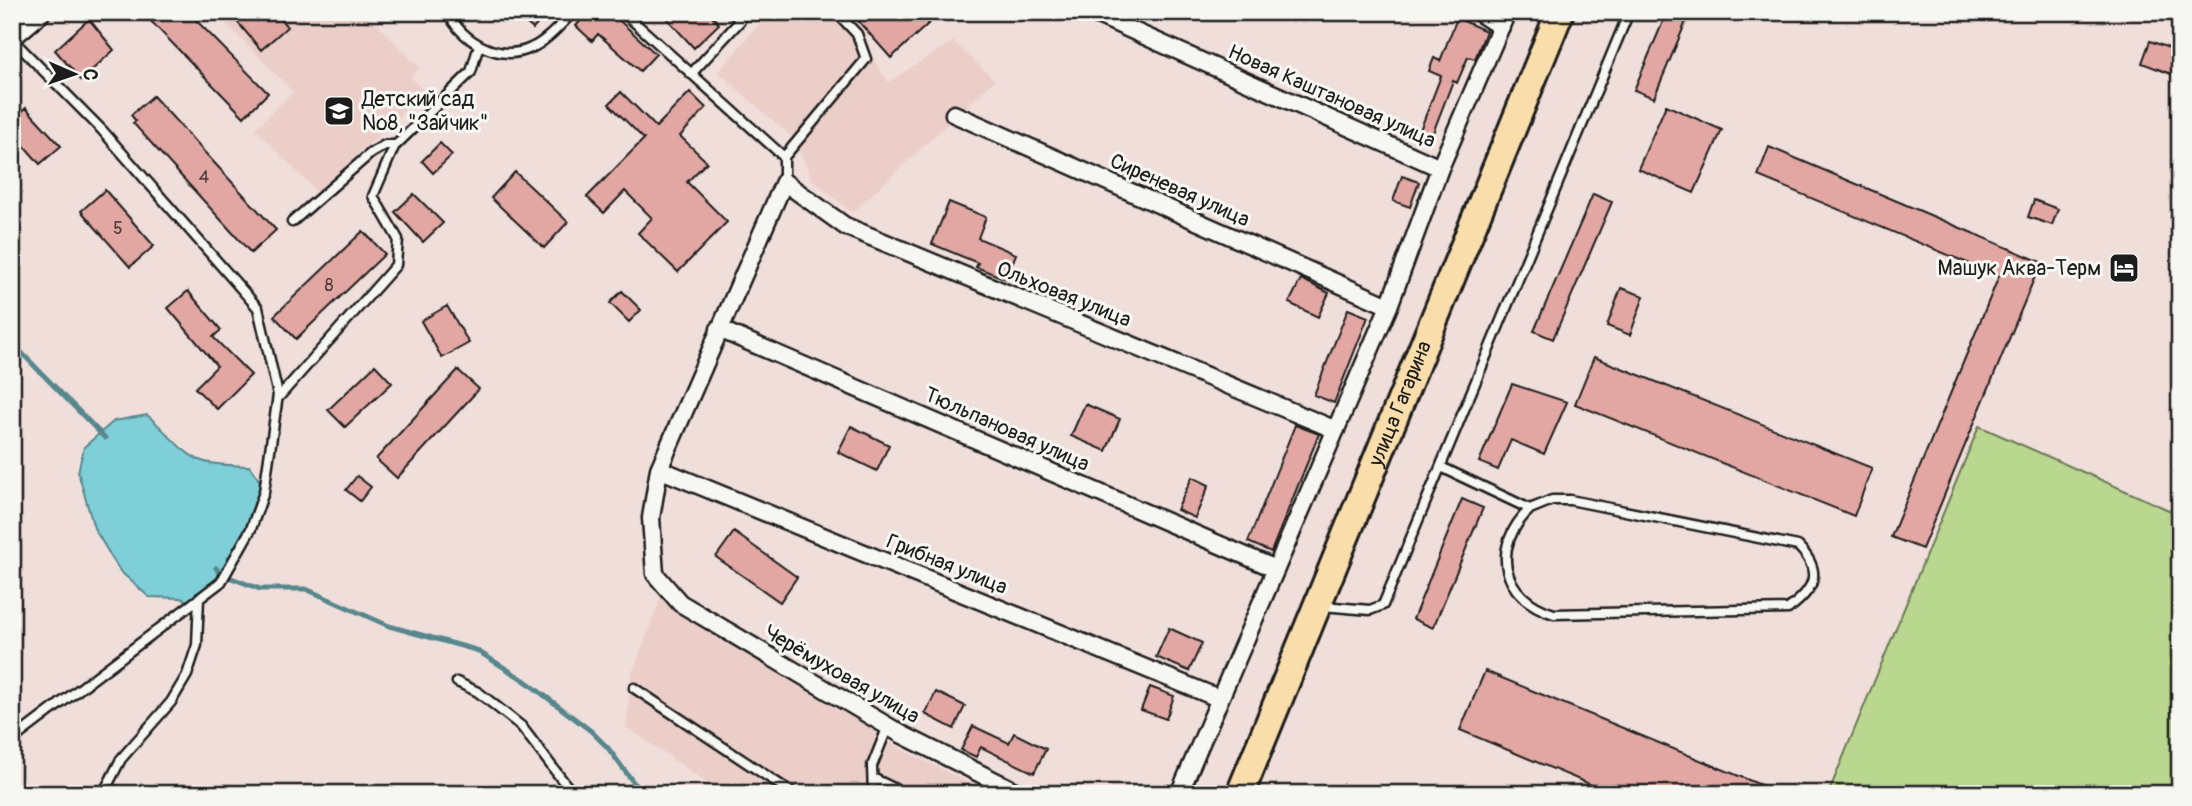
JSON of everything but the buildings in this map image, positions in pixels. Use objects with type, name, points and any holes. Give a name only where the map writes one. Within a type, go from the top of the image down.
[{"type":"main road","name":"улица Гагарина","points":[[1243,792],[1560,12]]},
{"type":"street","points":[[12,37],[39,12]]},
{"type":"street","name":"Новая Каштановая улица","points":[[1091,12],[1440,168]]},
{"type":"street","points":[[1179,794],[1218,698],[1389,306],[1440,168],[1504,20],[1478,12]]},
{"type":"street","name":"Сиреневая улица","points":[[954,114],[1389,306]]},
{"type":"street","points":[[659,470],[784,182]]},
{"type":"street","name":"Ольховая улица","points":[[784,182],[845,226],[1336,430]]},
{"type":"street","name":"Тюльпановая улица","points":[[719,329],[1276,569]]},
{"type":"street","name":"Черёмуховая улица","points":[[659,470],[651,518],[655,574],[680,603],[888,726],[1021,794]]},
{"type":"street","name":"Грибная улица","points":[[659,470],[1218,698]]},
{"type":"lane","points":[[448,12],[465,38],[478,46],[512,52],[528,50],[573,12]]},
{"type":"lane","points":[[623,12],[784,157]]},
{"type":"lane","points":[[691,74],[740,21],[732,12]]},
{"type":"lane","points":[[784,182],[784,157],[866,59],[857,34],[839,15],[842,12]]},
{"type":"lane","points":[[1319,605],[1345,610],[1370,610],[1383,605],[1629,12]]},
{"type":"lane","points":[[12,37],[102,130],[258,308],[278,398],[264,492],[251,530],[221,582],[12,740]]},
{"type":"lane","points":[[278,398],[396,265],[398,239],[373,196],[395,145],[471,72],[478,46]]},
{"type":"lane","points":[[292,222],[371,153],[385,145],[395,145]]},
{"type":"lane","points":[[1441,467],[1530,509],[1552,500],[1570,500],[1798,546],[1809,556],[1814,575],[1808,595],[1788,609],[1554,614],[1535,608],[1510,583],[1505,547],[1514,524],[1530,509]]},
{"type":"lane","points":[[103,794],[121,759],[171,702],[187,675],[197,645],[199,598]]},
{"type":"lane","points":[[457,682],[478,692],[521,726],[573,794]]},
{"type":"lane","points":[[634,688],[794,794]]},
{"type":"lane","points":[[873,794],[872,766],[888,726]]},
{"type":"lane","points":[[873,778],[906,794]]},
{"type":"shaded area","name":"Детский сад №8, \"Зайчик\"","points":[[215,12],[347,12],[355,20],[359,17],[371,18],[420,68],[411,77],[424,91],[319,194],[255,129],[293,92]]},
{"type":"shaded area","points":[[769,12],[816,12],[857,34],[888,82],[953,41],[995,80],[852,213],[812,179],[795,140],[718,72]]},
{"type":"shaded area","points":[[662,594],[905,751],[992,794],[724,794],[626,727],[631,676]]},
{"type":"green space","points":[[1979,426],[2180,515],[2180,794],[1828,794]]},
{"type":"water","points":[[147,415],[191,456],[210,463],[249,466],[262,484],[242,539],[200,606],[181,598],[149,597],[120,571],[94,528],[78,472],[84,447],[114,421]]},
{"type":"waterway","points":[[12,343],[105,438]]},
{"type":"waterway","points":[[216,568],[221,574],[260,589],[306,589],[389,626],[476,650],[524,680],[591,731],[608,748],[642,794]]},
{"type":"place","name":"Детский сад №8, \"Зайчик\"","points":[[339,111]]},
{"type":"place","name":"Машук Аква-Терм","points":[[2124,268]]}]
